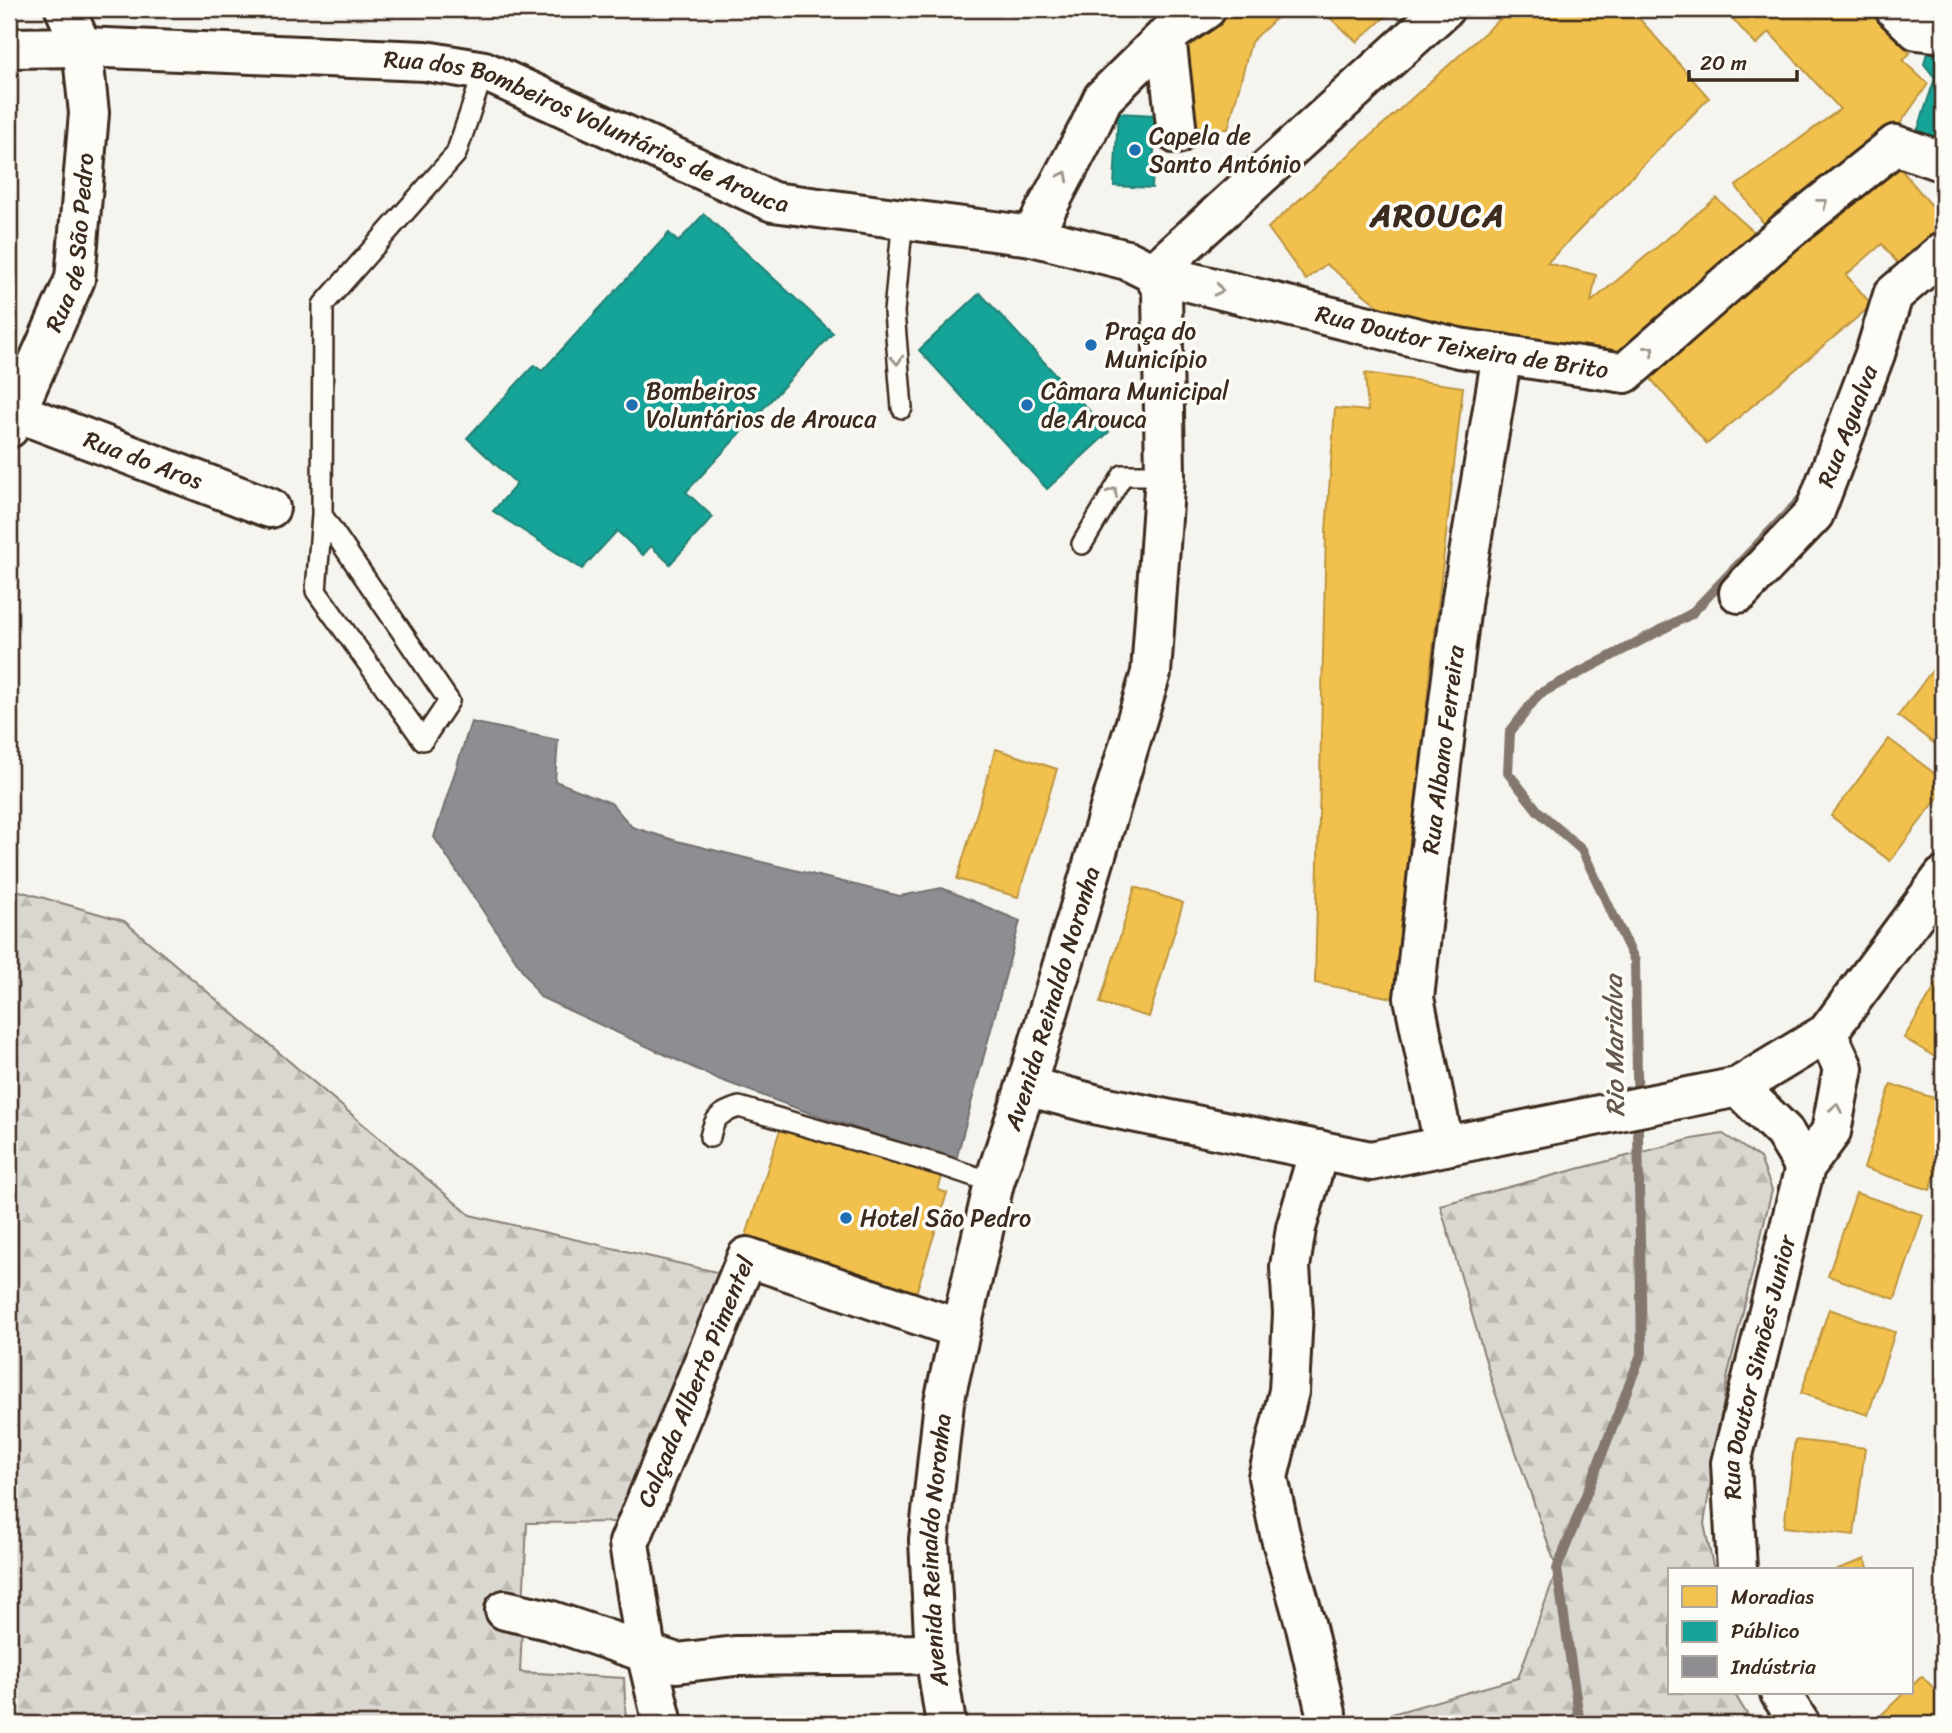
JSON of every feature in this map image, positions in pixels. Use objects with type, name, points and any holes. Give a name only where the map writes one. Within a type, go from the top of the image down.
[{"type":"street","name":"Rua de São Pedro","points":[[12,420],[75,279],[89,113],[82,47],[65,9]]},
{"type":"street","points":[[1032,236],[1102,98],[1166,36],[1206,9]]},
{"type":"street","points":[[1153,274],[1444,9]]},
{"type":"street","points":[[1895,9],[1917,30],[1943,33]]},
{"type":"street","points":[[1166,36],[1177,134]]},
{"type":"street","name":"Rua dos Bombeiros Voluntários de Arouca","points":[[9,48],[82,47],[425,61],[484,71],[773,202],[1032,236],[1127,260],[1153,274]]},
{"type":"street","name":"Rua Doutor Teixeira de Brito","points":[[1153,274],[1459,348],[1625,373],[1786,232],[1895,145],[1943,162]]},
{"type":"street","name":"Rua Agualva","points":[[1739,593],[1814,514],[1875,354],[1893,295],[1943,252]]},
{"type":"street","name":"Avenida Reinaldo Noronha","points":[[946,1724],[934,1654],[929,1540],[944,1402],[994,1183],[1151,673],[1165,475],[1162,290],[1153,274]]},
{"type":"street","name":"Rua Albano Ferreira","points":[[1444,1146],[1414,998],[1462,597],[1502,354]]},
{"type":"street","name":"Rua do Aros","points":[[12,420],[270,508]]},
{"type":"street","points":[[1026,1086],[1098,1105],[1371,1161],[1696,1097],[1738,1087],[1826,1032],[1943,877]]},
{"type":"street","name":"Rua Doutor Simões Junior","points":[[1737,1568],[1731,1463],[1805,1167],[1831,1132],[1843,1068],[1826,1032]]},
{"type":"street","points":[[1738,1087],[1784,1132],[1805,1167]]},
{"type":"street","points":[[1319,1150],[1296,1228],[1290,1267],[1293,1326],[1289,1391],[1268,1477],[1326,1713]]},
{"type":"street","name":"Calçada Alberto Pimentel","points":[[663,1724],[646,1652],[629,1544],[747,1257],[960,1329]]},
{"type":"street","points":[[505,1610],[549,1620],[677,1663],[735,1656],[934,1654]]},
{"type":"street","points":[[1781,1694],[1800,1724]]},
{"type":"lane","points":[[322,515],[449,701],[423,740],[316,591],[322,515],[323,305],[456,154],[484,71]]},
{"type":"lane","points":[[902,408],[894,312],[903,218]]},
{"type":"lane","points":[[1082,544],[1123,475],[1165,475]]},
{"type":"lane","points":[[710,1137],[713,1124],[723,1113],[739,1107],[994,1183]]},
{"type":"green space","points":[[9,888],[124,921],[470,1215],[725,1274],[624,1522],[527,1523],[520,1672],[624,1678],[626,1724],[9,1724]]},
{"type":"green space","points":[[1723,1134],[1760,1158],[1772,1190],[1728,1374],[1704,1524],[1714,1568],[1668,1568],[1668,1694],[1735,1694],[1753,1724],[1357,1724],[1518,1678],[1557,1569],[1494,1389],[1440,1205],[1692,1139]]},
{"type":"building: Moradias","points":[[1220,9],[1286,9],[1251,42],[1228,129],[1188,130],[1175,41]]},
{"type":"building: Moradias","points":[[1320,9],[1394,9],[1357,42]]},
{"type":"building: Moradias","points":[[1511,9],[1631,9],[1709,98],[1547,263],[1596,275],[1591,302],[1716,198],[1762,239],[1633,359],[1558,348],[1386,312],[1326,264],[1306,280],[1268,228]]},
{"type":"building: Moradias","points":[[1724,9],[1867,9],[1910,53],[1903,61],[1928,84],[1885,145],[1770,232],[1736,186],[1840,109],[1769,32],[1756,45]]},
{"type":"building: Moradias","points":[[1893,160],[1943,219],[1943,230],[1900,266],[1882,244],[1846,275],[1872,305],[1707,444],[1644,371]]},
{"type":"building: Moradias","points":[[1365,373],[1463,387],[1393,998],[1315,983],[1326,532],[1335,408],[1368,411]]},
{"type":"building: Moradias","points":[[1943,656],[1943,750],[1898,716]]},
{"type":"building: Moradias","points":[[1889,739],[1943,780],[1943,791],[1890,861],[1831,816]]},
{"type":"building: Moradias","points":[[996,749],[1057,769],[1018,897],[957,879]]},
{"type":"building: Moradias","points":[[1135,887],[1183,903],[1149,1017],[1100,1003]]},
{"type":"building: Moradias","points":[[1943,974],[1943,1062],[1904,1038]]},
{"type":"building: Moradias","points":[[1891,1084],[1943,1101],[1943,1152],[1930,1190],[1864,1168]]},
{"type":"building: Moradias","name":"Hotel São Pedro","points":[[780,1130],[943,1173],[938,1190],[947,1193],[916,1293],[744,1242]]},
{"type":"building: Moradias","points":[[1856,1193],[1923,1215],[1895,1299],[1828,1276]]},
{"type":"building: Moradias","points":[[1829,1309],[1895,1332],[1868,1415],[1801,1393]]},
{"type":"building: Moradias","points":[[1795,1440],[1865,1448],[1854,1535],[1784,1527]]},
{"type":"building: Moradias","points":[[1865,1559],[1868,1568],[1840,1568]]},
{"type":"building: Moradias","points":[[1922,1676],[1943,1698],[1943,1724],[1872,1724],[1903,1694],[1913,1694],[1913,1685]]},
{"type":"building: Público","points":[[1928,48],[1943,50],[1943,155],[1914,141],[1935,78],[1924,64]]},
{"type":"building: Público","name":"Capela de Santo António","points":[[1118,113],[1156,115],[1152,188],[1114,186]]},
{"type":"building: Público","name":"Bombeiros Voluntários de Arouca","points":[[704,214],[833,333],[686,492],[713,517],[670,564],[651,546],[643,555],[617,531],[582,569],[493,511],[517,484],[467,438],[534,365],[542,371],[669,233],[678,242]]},
{"type":"building: Público","name":"Câmara Municipal de Arouca","points":[[980,293],[1109,432],[1047,489],[919,350]]},
{"type":"building: Indústria","points":[[471,722],[558,740],[555,781],[611,803],[632,827],[677,841],[900,896],[942,888],[1020,921],[956,1160],[815,1115],[718,1079],[540,997],[434,837]]},
{"type":"waterway","name":"Rio Marialva","points":[[1580,1724],[1557,1569],[1642,1352],[1635,961],[1582,850],[1538,811],[1508,773],[1510,732],[1539,694],[1691,614],[1804,496]]},
{"type":"waterway","points":[[305,1724],[319,1718]]},
{"type":"place","name":"Capela de Santo António","points":[[1135,150]]},
{"type":"place","name":"Praça do Município","points":[[1091,345]]},
{"type":"place","name":"Bombeiros Voluntários de Arouca","points":[[632,405]]},
{"type":"place","name":"Câmara Municipal de Arouca","points":[[1027,405]]},
{"type":"place","name":"Hotel São Pedro","points":[[846,1218]]},
{"type":"district","name":"AROUCA","points":[[1438,215]]}]
